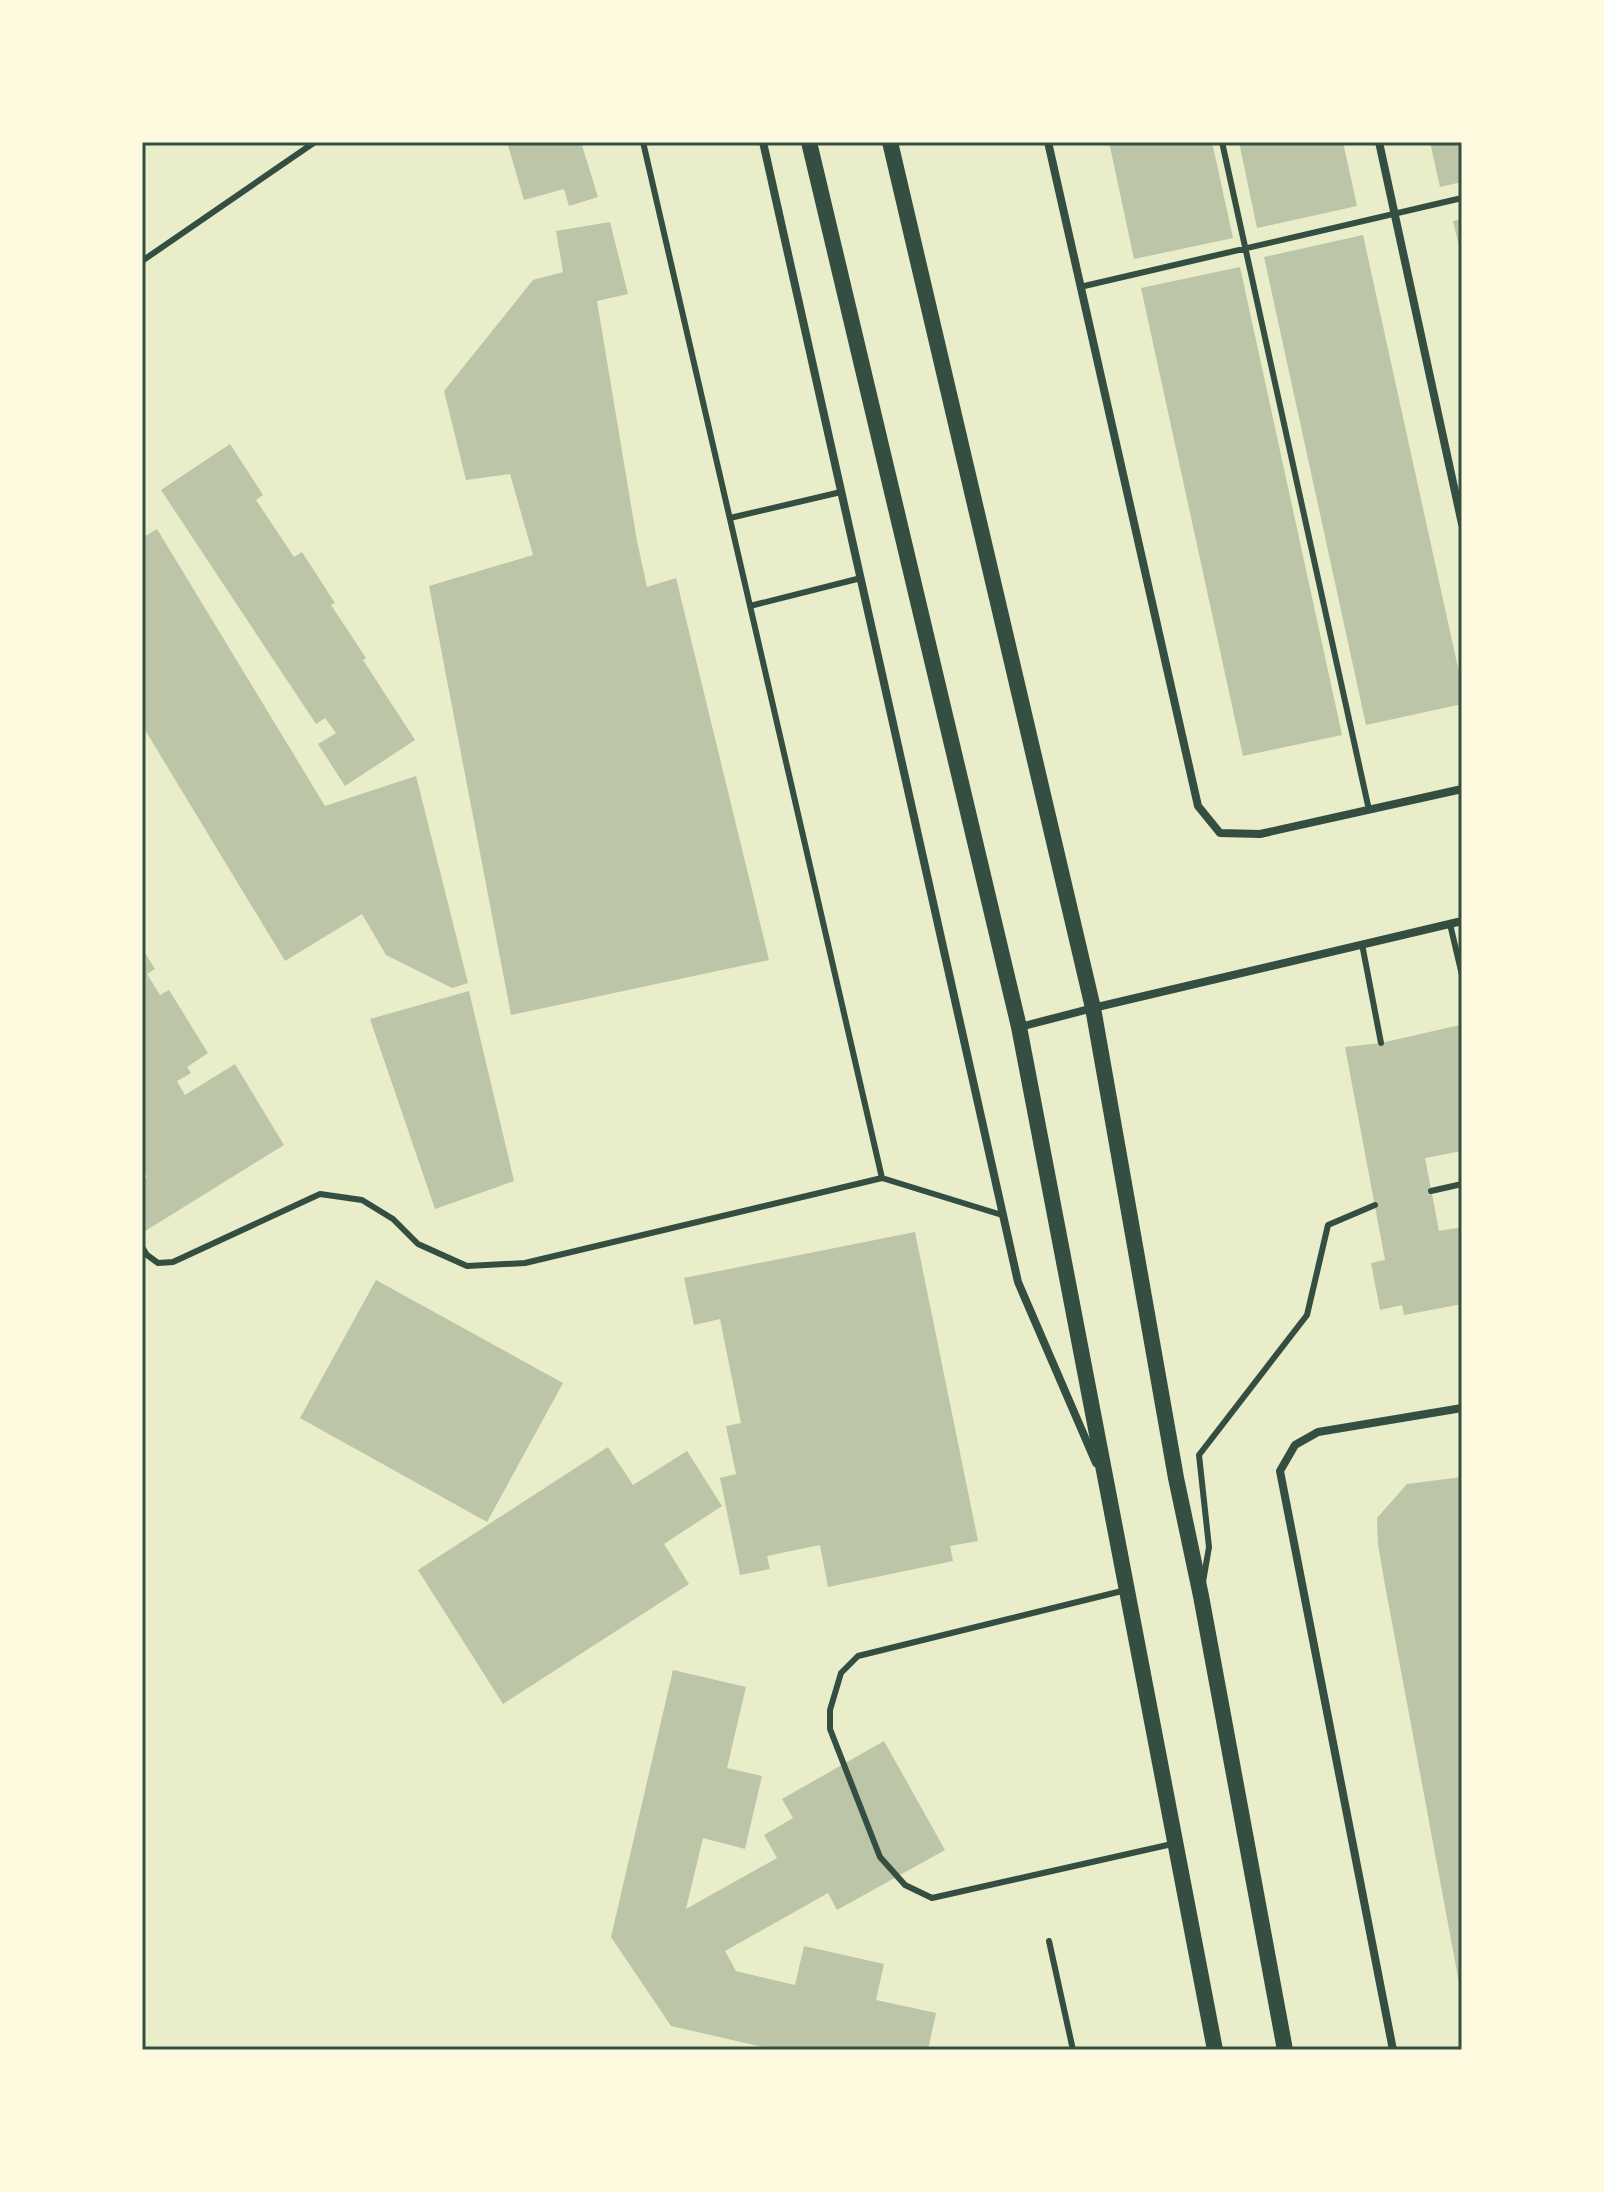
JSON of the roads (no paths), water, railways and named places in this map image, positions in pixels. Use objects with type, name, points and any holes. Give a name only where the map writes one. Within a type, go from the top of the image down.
[{"type":"main road","points":[[809,142],[1019,1027],[1215,2050]]},
{"type":"main road","points":[[890,142],[1093,1008],[1176,1478],[1201,1596],[1285,2050]]},
{"type":"street","points":[[763,142],[1018,1282],[1109,1493]]},
{"type":"street","points":[[1048,142],[1198,806],[1220,833],[1260,834],[1462,789]]},
{"type":"street","points":[[1379,142],[1462,524]]},
{"type":"street","points":[[1019,1027],[1462,921]]},
{"type":"street","points":[[1393,2050],[1280,1471],[1295,1445],[1318,1432],[1462,1408]]},
{"type":"lane","points":[[142,261],[315,142]]},
{"type":"lane","points":[[643,142],[882,1178]]},
{"type":"lane","points":[[1222,142],[1369,810]]},
{"type":"lane","points":[[1080,287],[1462,198]]},
{"type":"lane","points":[[730,518],[841,492]]},
{"type":"lane","points":[[750,606],[861,578]]},
{"type":"lane","points":[[1450,924],[1462,975]]},
{"type":"lane","points":[[1362,944],[1381,1043]]},
{"type":"lane","points":[[142,1247],[158,1263],[173,1262],[320,1194],[362,1200],[393,1219],[418,1244],[467,1266],[525,1263],[882,1178],[1002,1215]]},
{"type":"lane","points":[[1431,1191],[1462,1184]]},
{"type":"lane","points":[[1201,1596],[1209,1547],[1199,1455],[1307,1315],[1328,1225],[1375,1205]]},
{"type":"lane","points":[[1128,1590],[858,1656],[841,1673],[830,1710],[830,1729],[880,1857],[905,1885],[932,1898],[1176,1843]]},
{"type":"lane","points":[[1049,1941],[1073,2050]]}]
